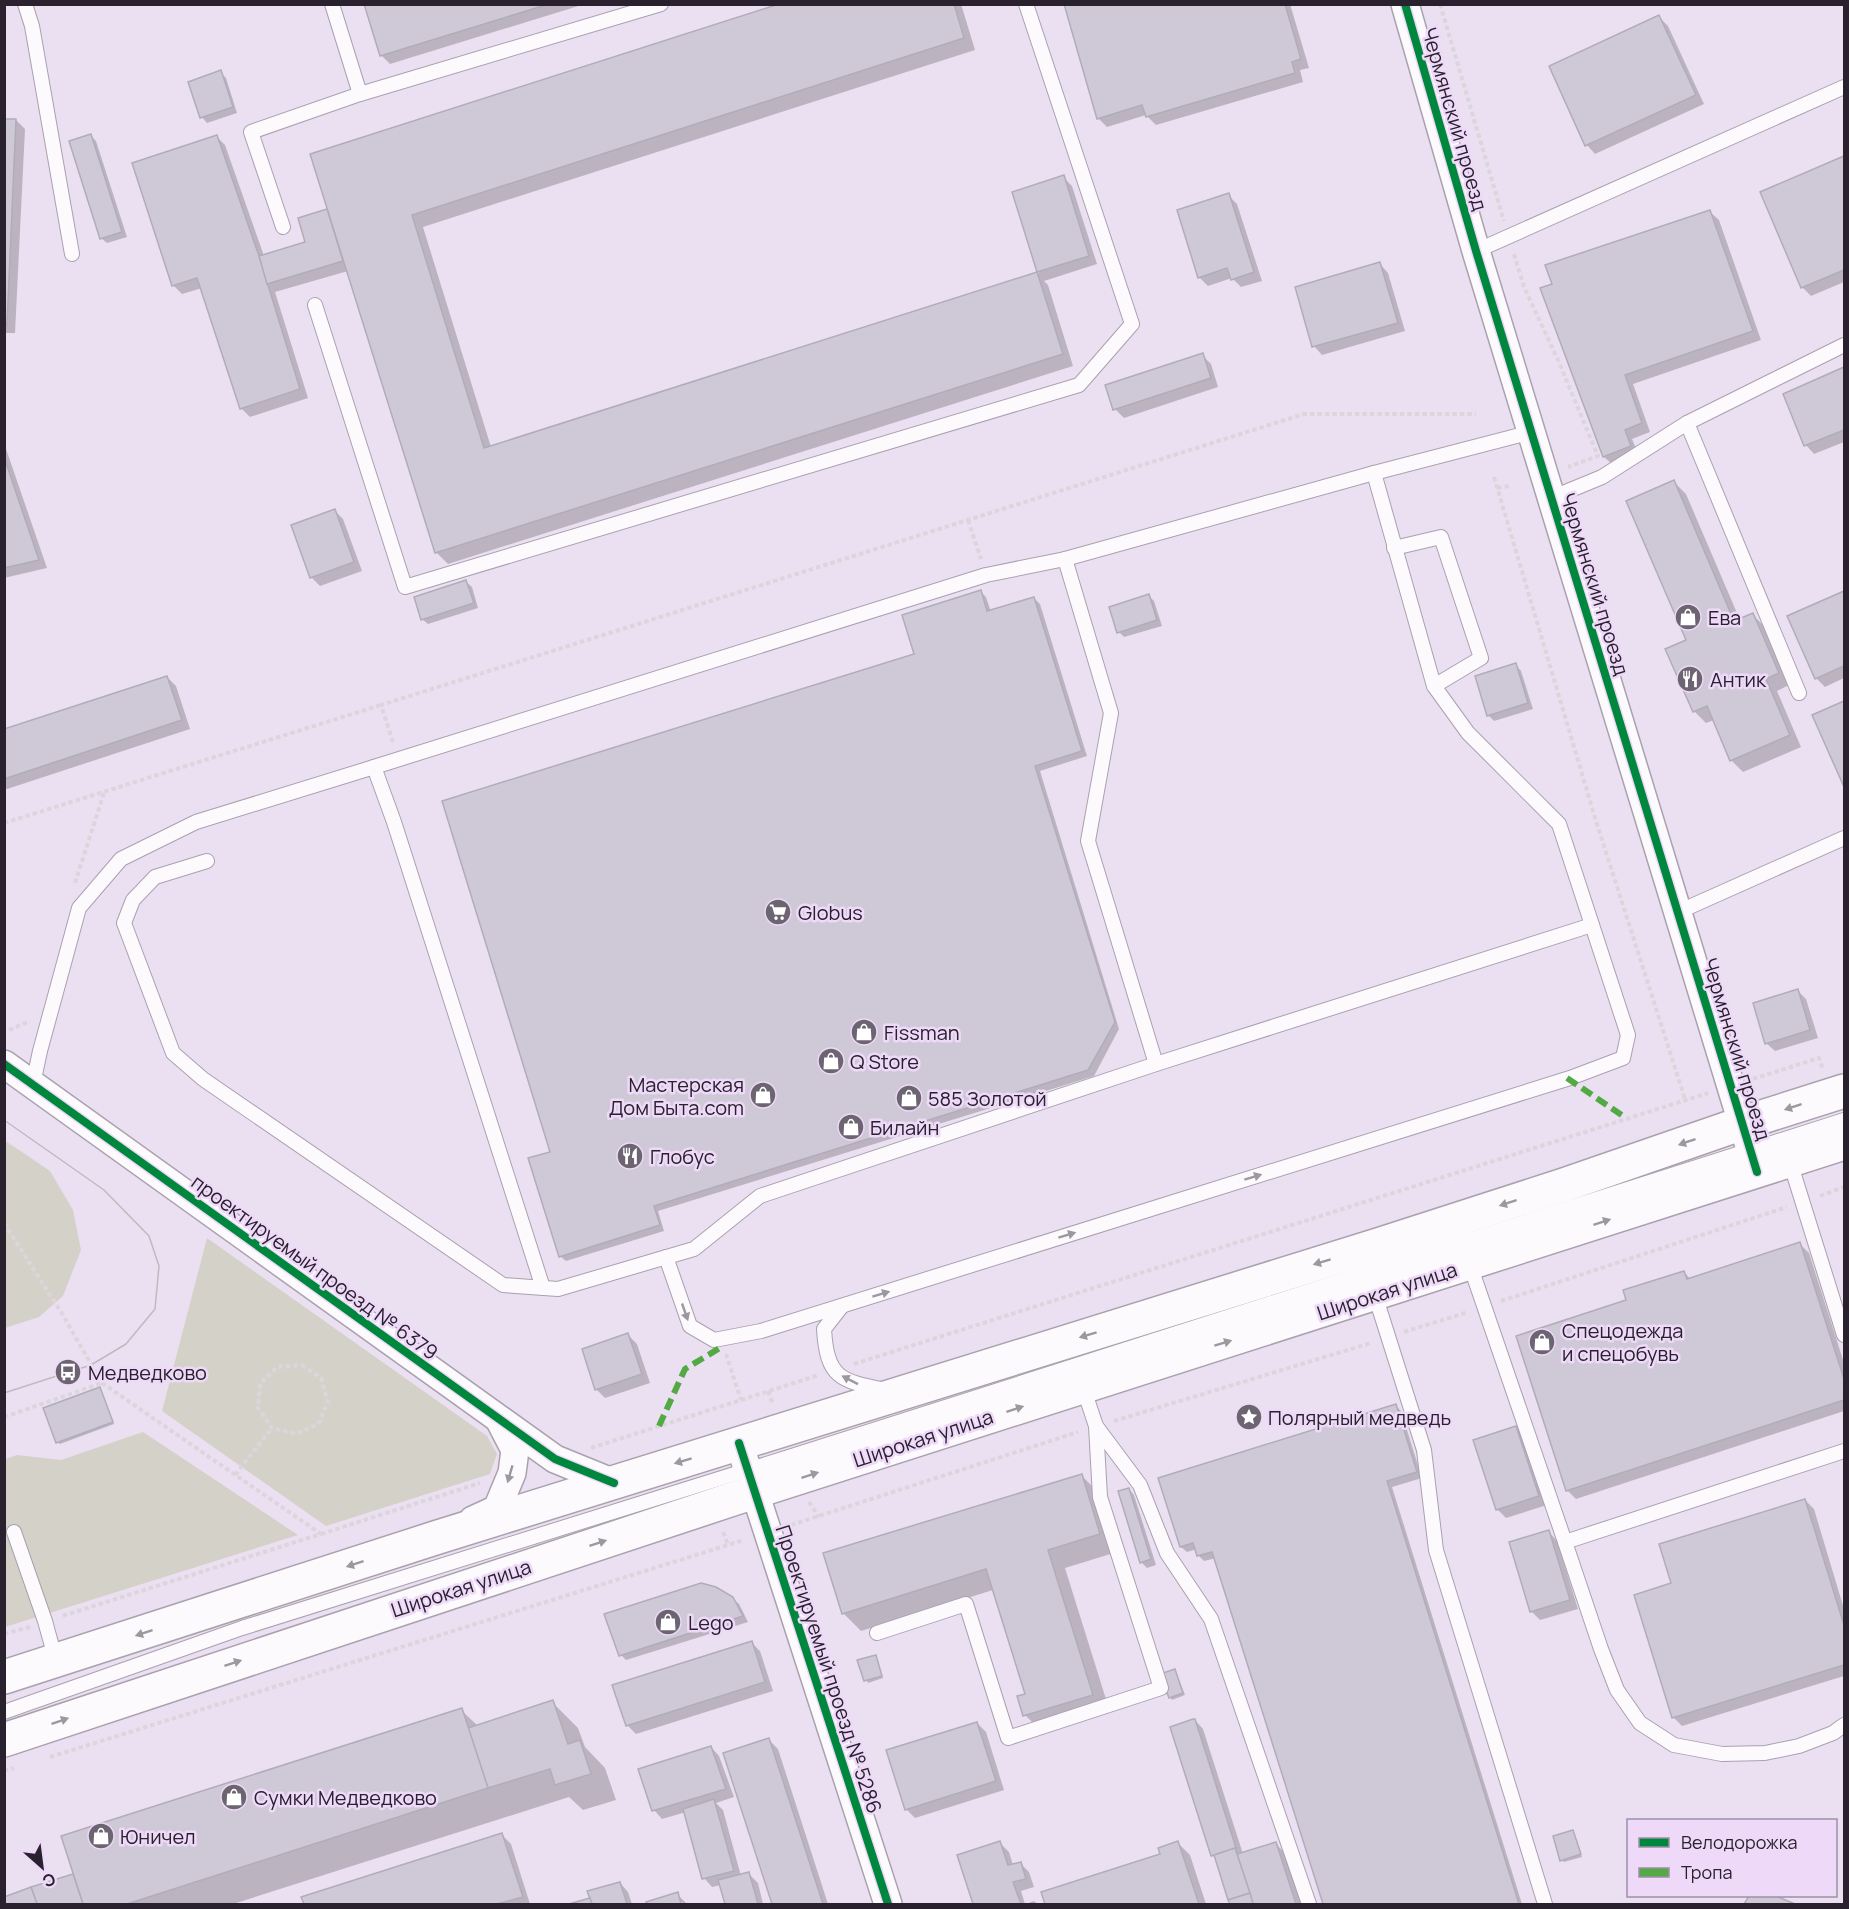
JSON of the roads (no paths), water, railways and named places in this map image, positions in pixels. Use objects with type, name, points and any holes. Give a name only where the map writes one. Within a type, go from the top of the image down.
[{"type":"main road","name":"Широкая улица","points":[[4,1677],[435,1538],[614,1483],[747,1468],[1083,1387],[1375,1295],[1470,1264],[1750,1148],[1834,1080]]},
{"type":"main road","name":"Широкая улица","points":[[10,1754],[108,1704],[747,1468],[906,1390],[1564,1185],[1750,1148],[1790,1162],[1845,1143]]},
{"type":"street","name":"Чермянский проезд","points":[[1405,4],[1476,251],[1750,1148]]},
{"type":"street","name":"проектируемый проезд № 6379","points":[[4,1064],[555,1460],[614,1483]]},
{"type":"street","name":"проектируемый проезд № 6379","points":[[435,1538],[497,1509],[512,1473],[515,1450],[499,1420]]},
{"type":"street","name":"Проектируемый проезд № 5286","points":[[747,1468],[888,1905]]},
{"type":"lane","points":[[25,4],[32,26],[72,254]]},
{"type":"lane","points":[[332,4],[360,94]]},
{"type":"lane","points":[[283,226],[251,132],[360,94],[661,4]]},
{"type":"lane","points":[[315,305],[405,587],[1079,386],[1132,324],[1026,4]]},
{"type":"lane","points":[[1476,251],[1845,87]]},
{"type":"lane","points":[[1551,498],[1602,477],[1687,423],[1845,345]]},
{"type":"lane","points":[[1687,423],[1800,693]]},
{"type":"lane","points":[[33,1084],[79,908],[121,859],[196,822],[986,575],[1065,560],[1374,473],[1532,432]]},
{"type":"lane","points":[[666,1257],[690,1326],[714,1340],[761,1331],[1570,1078],[1623,1058],[1628,1035],[1559,824],[1467,733],[1434,686],[1374,473]]},
{"type":"lane","points":[[1394,548],[1441,537],[1481,658],[1434,686]]},
{"type":"lane","points":[[1065,560],[1111,713],[1088,841],[1156,1064]]},
{"type":"lane","points":[[374,767],[394,822],[543,1288]]},
{"type":"lane","points":[[1678,912],[1845,838]]},
{"type":"lane","points":[[207,861],[155,877],[133,900],[124,923],[173,1053],[223,1094],[503,1286],[558,1289],[694,1249],[760,1196],[1156,1064],[1592,925]]},
{"type":"lane","name":"Широкая улица","points":[[4,1712],[242,1628],[1750,1148],[1845,1120]]},
{"type":"lane","points":[[1790,1162],[1845,1335]]},
{"type":"lane","points":[[1470,1264],[1601,1649],[1617,1690],[1640,1724],[1674,1745],[1722,1754],[1765,1753],[1799,1746],[1833,1733],[1845,1725]]},
{"type":"lane","points":[[1375,1295],[1427,1460],[1436,1550],[1545,1905]]},
{"type":"lane","points":[[842,1306],[824,1329],[825,1350],[833,1371],[853,1383],[889,1390],[906,1390]]},
{"type":"lane","points":[[877,1633],[966,1604],[1008,1738],[1161,1688],[1100,1497],[1096,1426],[1083,1387]]},
{"type":"lane","points":[[1096,1426],[1140,1485],[1167,1553],[1211,1619],[1309,1905]]},
{"type":"lane","points":[[1565,1542],[1845,1451]]},
{"type":"lane","points":[[14,1532],[56,1661]]},
{"type":"tram line","points":[[4,1120],[104,1190],[149,1236],[159,1266],[155,1309],[126,1344],[91,1365],[4,1393]]},
{"type":"place","name":"Ева","points":[[1688,617]]},
{"type":"place","name":"Антик","points":[[1690,679]]},
{"type":"place","name":"Globus","points":[[778,912]]},
{"type":"place","name":"Fissman","points":[[864,1032]]},
{"type":"place","name":"Q Store","points":[[831,1061]]},
{"type":"place","name":"Мастерская Дом Быта.com","points":[[763,1095]]},
{"type":"place","name":"585 Золотой","points":[[909,1098]]},
{"type":"place","name":"Билайн","points":[[851,1127]]},
{"type":"place","name":"Глобус","points":[[630,1156]]},
{"type":"place","name":"Спецодежда и спецобувь","points":[[1542,1342]]},
{"type":"place","name":"Медведково","points":[[68,1372]]},
{"type":"place","name":"Полярный медведь","points":[[1249,1417]]},
{"type":"place","name":"Lego","points":[[668,1622]]},
{"type":"place","name":"Сумки Медведково","points":[[234,1797]]},
{"type":"place","name":"Юничел","points":[[101,1836]]}]
